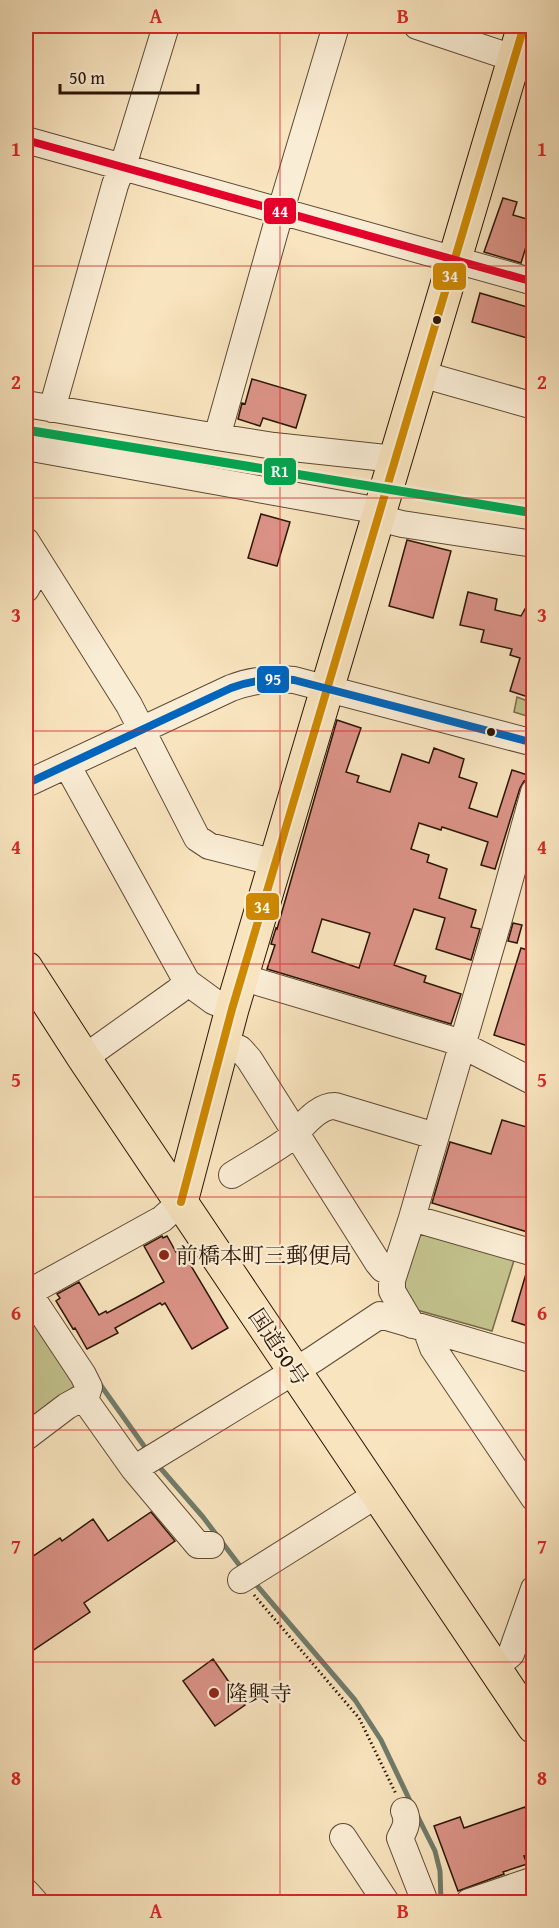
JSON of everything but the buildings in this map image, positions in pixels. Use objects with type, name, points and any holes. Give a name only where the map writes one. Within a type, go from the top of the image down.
[{"type":"main road","points":[[181,1202],[241,977],[454,261],[524,62],[524,26]]},
{"type":"main road","name":"国道50号","points":[[26,968],[84,1058],[534,1727]]},
{"type":"street","points":[[52,409],[122,167],[166,26]]},
{"type":"street","points":[[217,437],[336,26]]},
{"type":"street","points":[[417,26],[524,62]]},
{"type":"street","points":[[26,140],[280,213],[534,282]]},
{"type":"street","points":[[421,374],[534,406]]},
{"type":"street","points":[[26,404],[274,446],[396,459]]},
{"type":"street","points":[[26,447],[379,515],[402,524],[534,544]]},
{"type":"street","points":[[26,541],[129,705],[197,838],[209,846],[276,863]]},
{"type":"street","points":[[26,589],[33,576],[42,568]]},
{"type":"street","points":[[26,784],[246,682],[278,678],[294,680],[534,743]]},
{"type":"street","points":[[67,765],[187,982],[213,1001],[232,1009]]},
{"type":"street","points":[[534,792],[391,1285],[392,1291],[419,1327],[534,1498]]},
{"type":"street","points":[[241,977],[452,1040],[534,1082]]},
{"type":"street","points":[[84,1058],[178,991],[187,982]]},
{"type":"street","points":[[223,1042],[240,1049],[249,1059],[378,1263],[383,1269],[394,1274]]},
{"type":"street","points":[[232,1175],[289,1139],[324,1108],[335,1106],[435,1136]]},
{"type":"street","points":[[85,1400],[89,1387],[83,1375],[26,1292],[162,1219],[181,1202]]},
{"type":"street","points":[[412,1218],[534,1253]]},
{"type":"street","points":[[134,1469],[295,1371],[380,1316],[534,1360]]},
{"type":"street","points":[[26,1437],[67,1407],[80,1399],[85,1400],[134,1469],[198,1545],[211,1545]]},
{"type":"street","points":[[241,1580],[378,1494]]},
{"type":"street","points":[[495,1667],[511,1654],[534,1589]]},
{"type":"street","points":[[404,1811],[408,1818],[400,1838],[425,1902]]},
{"type":"street","points":[[344,1837],[386,1902]]},
{"type":"street","points":[[470,1902],[534,1880]]},
{"type":"street","points":[[26,1892],[35,1902]]},
{"type":"path","points":[[241,1580],[359,1718],[404,1811]]},
{"type":"shaded area","points":[[517,697],[533,703],[533,718],[514,712]]},
{"type":"shaded area","points":[[413,1231],[516,1254],[492,1331],[417,1310],[398,1280]]},
{"type":"shaded area","points":[[26,1306],[81,1381],[26,1423]]},
{"type":"waterway","points":[[26,1270],[33,1282]]},
{"type":"waterway","points":[[97,1380],[149,1453]]},
{"type":"waterway","points":[[156,1463],[203,1517],[243,1570]]},
{"type":"waterway","points":[[253,1581],[355,1700],[381,1740],[412,1805]]},
{"type":"waterway","points":[[416,1813],[435,1851],[440,1871],[441,1902]]},
{"type":"transit line","name":"34","points":[[181,1202],[232,1009],[524,26]]},
{"type":"transit line","name":"44","points":[[26,140],[534,282]]},
{"type":"transit line","name":"R1","points":[[26,430],[534,513]]},
{"type":"transit line","name":"95","points":[[26,784],[231,688],[254,681],[294,680],[534,743]]},
{"type":"place","name":"前橋本町三郵便局","points":[[164,1255]]},
{"type":"place","name":"隆興寺","points":[[214,1693]]}]
